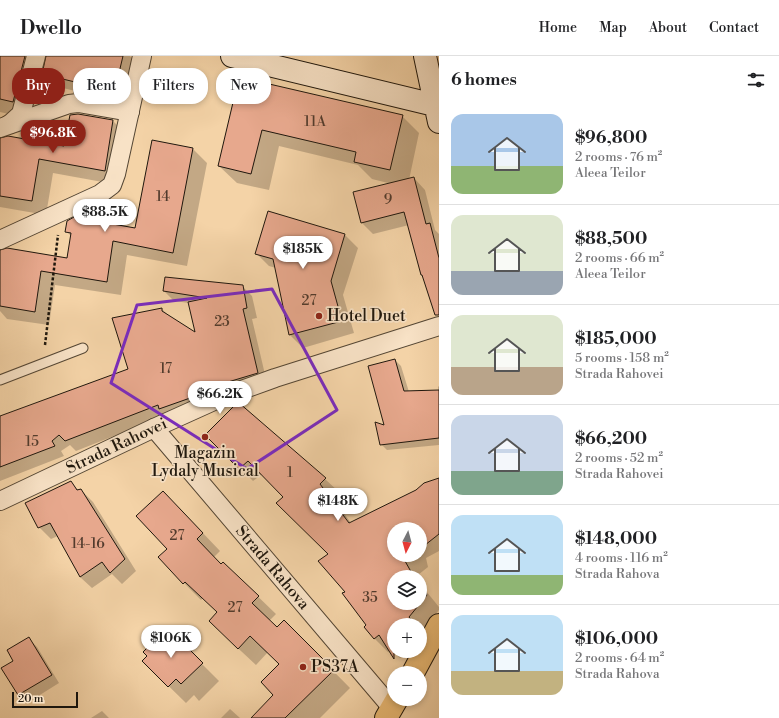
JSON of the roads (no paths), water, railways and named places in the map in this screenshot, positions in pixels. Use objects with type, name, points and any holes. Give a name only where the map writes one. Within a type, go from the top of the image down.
[{"type":"main road","points":[[417,666],[439,625]]},
{"type":"street","points":[[4,125],[21,114],[36,56]]},
{"type":"street","points":[[0,240],[100,194],[112,186],[142,56]]},
{"type":"street","points":[[232,56],[438,111],[425,56]]},
{"type":"street","points":[[4,125],[69,104],[78,103],[130,112]]},
{"type":"street","name":"Strada Rahovei","points":[[0,501],[225,396],[275,378],[439,326]]},
{"type":"street","name":"Strada Rahova","points":[[154,428],[391,708]]},
{"type":"lane","points":[[0,380],[83,348]]},
{"type":"place","name":"Hotel Duet","points":[[319,316]]},
{"type":"place","name":"Magazin Lydaly Musical","points":[[205,437]]},
{"type":"place","name":"PS37A","points":[[303,667]]}]
